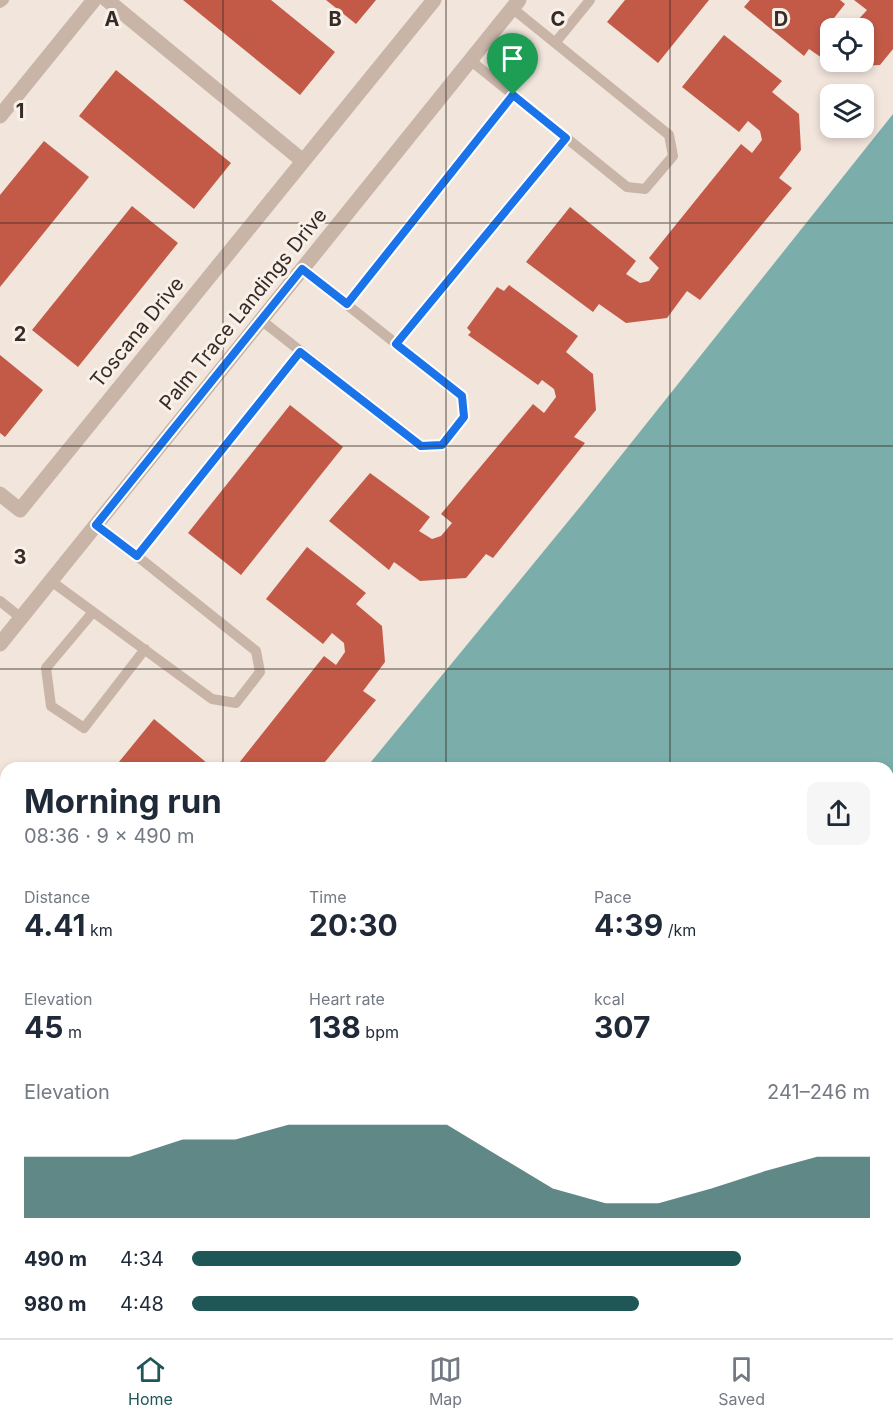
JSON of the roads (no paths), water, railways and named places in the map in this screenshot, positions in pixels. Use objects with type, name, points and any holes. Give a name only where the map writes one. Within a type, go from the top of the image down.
[{"type":"street","points":[[0,116],[94,0]]},
{"type":"street","points":[[108,0],[303,161]]},
{"type":"street","name":"Toscana Drive","points":[[0,494],[20,510],[434,0]]},
{"type":"street","name":"Palm Trace Landings Drive","points":[[0,644],[515,4]]},
{"type":"lane","points":[[0,3],[4,0]]},
{"type":"lane","points":[[555,43],[590,0]]},
{"type":"lane","points":[[470,60],[627,187],[645,189],[673,156],[669,135],[555,43],[515,4]]},
{"type":"lane","points":[[347,304],[513,95]]},
{"type":"lane","points":[[396,344],[566,138]]},
{"type":"lane","points":[[261,320],[421,446],[442,445],[464,417],[462,396],[302,269]]},
{"type":"lane","points":[[137,556],[300,352]]},
{"type":"lane","points":[[51,581],[212,699],[236,703],[260,672],[256,651],[96,525]]},
{"type":"lane","points":[[0,601],[21,618]]},
{"type":"lane","points":[[93,612],[46,668],[51,706],[84,728],[145,650]]},
{"type":"water","points":[[893,114],[893,762],[371,762],[584,502]]}]
